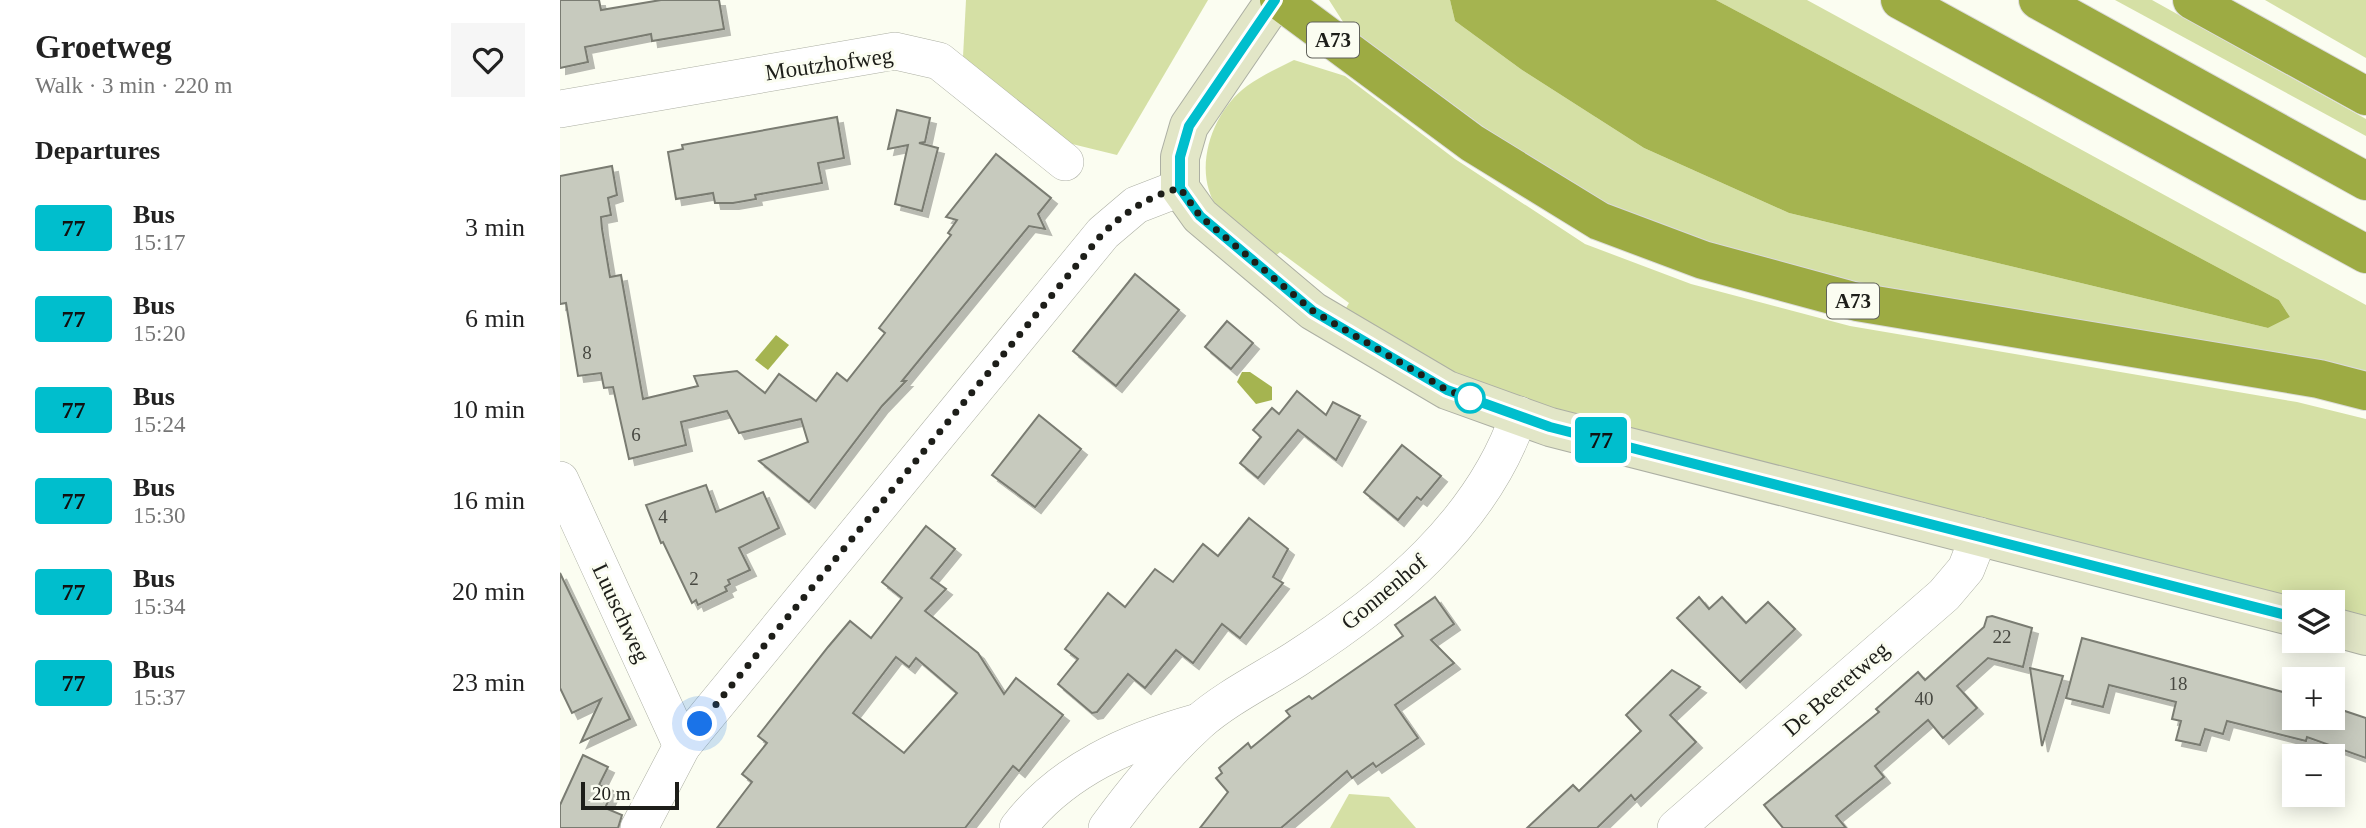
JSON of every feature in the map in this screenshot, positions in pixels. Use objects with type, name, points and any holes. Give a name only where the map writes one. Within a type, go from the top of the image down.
[{"type":"highway","name":"A73","points":[[1277,0],[1472,144],[1599,221],[1703,260],[1857,302],[2319,379],[2366,391]]},
{"type":"highway","points":[[1900,0],[2366,254]]},
{"type":"highway","points":[[2038,0],[2366,180]]},
{"type":"highway","points":[[2192,0],[2366,96]]},
{"type":"street","points":[[1277,0],[1189,126],[1180,157],[1180,188],[1200,216],[1313,311],[1447,390],[1550,427],[2282,614]]},
{"type":"street","name":"Moutzhofweg","points":[[560,108],[895,51],[939,61],[1065,162]]},
{"type":"street","points":[[639,828],[682,746],[1103,233],[1136,205],[1180,188]]},
{"type":"street","name":"Gonnenhof","points":[[1107,828],[1134,791],[1199,722],[1356,620],[1430,553],[1477,500],[1508,447],[1519,415]]},
{"type":"street","name":"Luuschweg","points":[[560,480],[682,746]]},
{"type":"street","name":"De Beeretweg","points":[[1676,828],[1944,595],[1966,569],[1979,536]]},
{"type":"street","points":[[2345,630],[2366,636]]},
{"type":"street","name":"Gonnenhof","points":[[1017,828],[1035,805],[1084,768],[1148,736],[1199,722]]},
{"type":"shaded area","points":[[966,0],[1208,0],[1117,155],[1068,143],[963,57]]},
{"type":"shaded area","points":[[1329,0],[1450,0],[1455,21],[1522,70],[1644,148],[1789,213],[2268,328],[2290,317],[2279,300],[1716,0],[1807,0],[2366,305],[2366,375],[1859,285],[1710,246],[1607,204],[1485,128],[1345,25]]},
{"type":"shaded area","points":[[1450,0],[1716,0],[2279,300],[2290,317],[2268,328],[1789,213],[1644,148],[1522,70],[1455,21]]},
{"type":"shaded area","points":[[2115,0],[2152,0],[2366,119],[2366,136]]},
{"type":"shaded area","points":[[2265,0],[2366,0],[2366,58]]},
{"type":"shaded area","points":[[1294,60],[1345,76],[1455,159],[1585,244],[1691,284],[1850,326],[2297,402],[2366,419],[2366,621],[2345,614],[2345,590],[2282,590],[2282,596],[1551,409],[1452,373],[1343,313],[1349,303],[1280,252],[1272,259],[1220,211],[1206,180],[1209,144],[1223,111],[1234,97],[1264,75]]},
{"type":"shaded area","points":[[776,335],[789,345],[768,370],[755,360]]},
{"type":"shaded area","points":[[1242,372],[1250,372],[1272,387],[1272,400],[1256,404],[1237,382]]},
{"type":"shaded area","points":[[1349,794],[1389,797],[1416,828],[1330,828]]},
{"type":"building","points":[[560,0],[599,0],[601,10],[661,0],[719,0],[724,29],[652,41],[651,34],[585,47],[588,62],[560,68]]},
{"type":"building","points":[[897,110],[930,118],[925,142],[919,143],[938,148],[922,211],[895,204],[908,145],[888,149]]},
{"type":"building","points":[[837,117],[844,158],[818,163],[822,183],[755,195],[756,199],[733,203],[715,203],[713,193],[676,199],[668,152],[683,149],[682,145]]},
{"type":"building","points":[[996,154],[1051,198],[1038,214],[1045,229],[1029,226],[902,381],[906,381],[882,406],[809,502],[759,461],[808,442],[801,419],[739,433],[727,411],[681,422],[686,445],[629,459],[613,387],[604,388],[601,373],[578,376],[566,303],[560,304],[560,176],[612,166],[617,195],[608,198],[611,215],[601,217],[602,229],[610,277],[621,275],[643,399],[698,386],[694,376],[737,371],[765,393],[779,374],[816,401],[837,373],[847,381],[885,333],[879,328],[951,235],[948,233],[957,220],[946,217]]},
{"type":"building","points":[[1135,274],[1179,310],[1116,386],[1073,351]]},
{"type":"building","points":[[1227,321],[1253,343],[1231,369],[1205,347]]},
{"type":"building","points":[[1297,391],[1326,415],[1333,402],[1360,416],[1336,460],[1298,430],[1258,478],[1240,463],[1261,437],[1253,430],[1272,408],[1279,414]]},
{"type":"building","points":[[1039,415],[1081,449],[1035,507],[992,475]]},
{"type":"building","points":[[1402,445],[1441,476],[1421,500],[1417,497],[1398,520],[1364,492]]},
{"type":"building","points":[[706,485],[716,512],[763,492],[779,528],[739,548],[750,570],[728,580],[730,584],[725,587],[727,591],[698,605],[696,600],[692,603],[663,542],[661,543],[646,505]]},
{"type":"building","points":[[1249,518],[1288,549],[1273,577],[1283,583],[1240,638],[1222,624],[1193,663],[1176,650],[1145,688],[1128,674],[1097,712],[1092,713],[1058,684],[1078,659],[1065,649],[1108,593],[1125,607],[1155,569],[1173,582],[1203,544],[1218,556]]},
{"type":"building","points":[[926,526],[955,549],[931,578],[946,589],[925,611],[978,653],[1004,694],[1016,678],[1063,715],[1019,771],[1013,766],[965,828],[717,828],[752,782],[742,774],[767,743],[758,736],[828,647],[850,621],[871,638],[902,598],[882,582]],"holes":[[[896,657],[909,667],[916,658],[957,693],[904,753],[853,713]]]},
{"type":"building","points":[[560,573],[630,719],[581,742],[601,699],[572,713],[560,688]]},
{"type":"building","points":[[1435,597],[1454,624],[1431,640],[1454,663],[1395,705],[1418,738],[1376,767],[1373,763],[1352,778],[1347,771],[1281,828],[1200,828],[1228,792],[1216,778],[1222,773],[1219,768],[1248,743],[1251,748],[1290,716],[1286,711],[1309,696],[1312,699],[1403,636],[1395,625]]},
{"type":"building","points":[[1699,597],[1709,609],[1722,597],[1746,623],[1768,602],[1795,629],[1740,682],[1677,618]]},
{"type":"building","points":[[1992,616],[2032,628],[2023,667],[1988,658],[1957,686],[1977,708],[1943,738],[1928,720],[1875,766],[1884,777],[1836,816],[1846,828],[1783,828],[1764,805],[1879,712],[1876,709],[1918,672],[1925,680],[1984,627],[1987,617]]},
{"type":"building","points":[[2082,638],[2282,692],[2282,730],[2345,730],[2345,711],[2366,718],[2366,758],[2345,751],[2345,744],[2327,744],[2307,737],[2306,741],[2227,721],[2223,734],[2205,729],[2200,745],[2176,740],[2181,721],[2172,719],[2176,702],[2109,685],[2103,707],[2066,698]]},
{"type":"building","points":[[2030,668],[2063,676],[2042,746]]},
{"type":"building","points":[[1672,670],[1700,687],[1670,715],[1696,742],[1635,800],[1631,795],[1597,828],[1527,828],[1573,785],[1579,791],[1641,731],[1626,715]]},
{"type":"building","points":[[583,755],[608,767],[599,785],[613,791],[605,808],[622,815],[618,828],[560,828],[560,805]]},
{"type":"bus line","name":"77","points":[[1275,0],[1189,126],[1180,157],[1180,188],[1200,216],[1313,311],[1447,390],[1550,427],[2282,614]]},
{"type":"route","points":[[700,724],[1103,233],[1124,213],[1158,194],[1180,188],[1200,216],[1313,311],[1447,390],[1470,398]]}]
